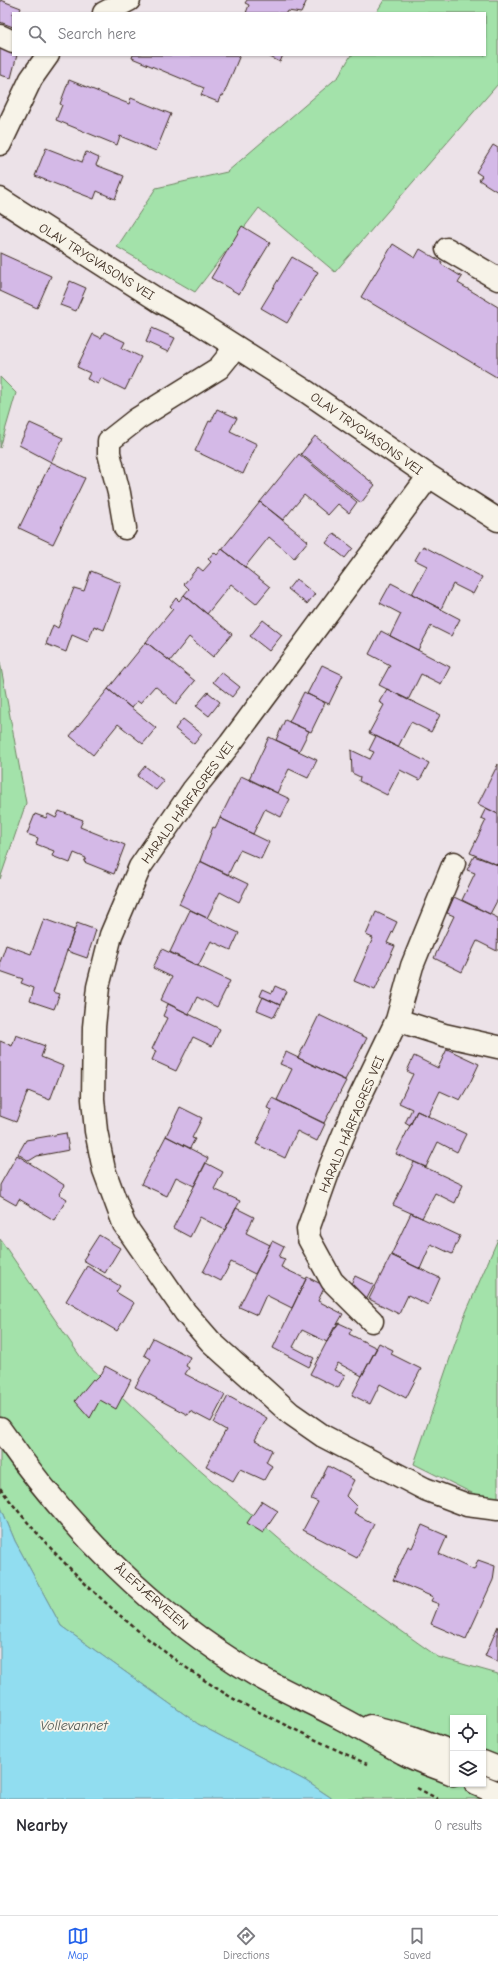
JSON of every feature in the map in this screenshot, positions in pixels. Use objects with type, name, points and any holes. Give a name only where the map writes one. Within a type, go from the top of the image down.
[{"type":"street","points":[[106,12],[128,0]]},
{"type":"street","points":[[0,36],[12,42]]},
{"type":"street","points":[[0,144],[31,79],[47,56]]},
{"type":"street","name":"OLAV TRYGVASONS VEI","points":[[0,199],[307,392],[429,476],[498,520]]},
{"type":"street","points":[[447,249],[498,279]]},
{"type":"street","points":[[125,528],[119,492],[109,453],[109,442],[137,419],[219,368],[236,348]]},
{"type":"street","name":"HARALD HÅRFAGRES VEI","points":[[429,476],[230,744],[193,790],[140,867],[111,935],[98,987],[94,1026],[93,1099],[96,1131],[104,1170],[124,1224],[185,1312],[211,1342],[290,1413],[323,1436],[425,1489],[467,1505],[498,1509]]},
{"type":"street","name":"HARALD HÅRFAGRES VEI","points":[[372,1321],[332,1281],[309,1239],[308,1229],[330,1167],[355,1106],[397,1020],[412,966],[454,863]]},
{"type":"street","points":[[397,1020],[444,1035],[498,1047]]},
{"type":"street","name":"ÅLEFJÆRVEIEN","points":[[0,1429],[28,1470],[52,1499],[110,1560],[152,1599],[184,1625],[256,1675],[342,1719],[404,1754],[450,1773]]},
{"type":"street","name":"ÅLEFJÆRVEIEN","points":[[342,1719],[412,1737],[450,1751]]},
{"type":"street","points":[[486,1763],[498,1768]]},
{"type":"street","points":[[483,1787],[498,1793]]},
{"type":"green space","points":[[384,0],[498,0],[498,84],[335,272],[259,208],[195,292],[117,247],[156,188],[227,172],[339,76],[350,56],[486,56],[486,12],[377,12]]},
{"type":"green space","points":[[0,377],[16,393],[0,448]]},
{"type":"green space","points":[[0,662],[26,803],[0,879]]},
{"type":"green space","points":[[0,1239],[82,1359],[196,1467],[314,1569],[438,1657],[498,1674],[498,1799],[333,1799],[306,1781],[198,1724],[61,1626],[15,1541],[0,1505]]},
{"type":"green space","points":[[498,1239],[498,1501],[492,1503],[414,1464],[464,1317]]},
{"type":"water","name":"Vollevannet","points":[[0,1505],[15,1541],[61,1626],[198,1724],[306,1781],[333,1799],[0,1799]]},
{"type":"building","points":[[0,0],[21,8],[19,12],[12,12],[12,27],[0,22]]},
{"type":"building","points":[[247,0],[307,0],[301,12],[246,12],[249,5],[245,3]]},
{"type":"building","points":[[0,48],[12,51],[12,56],[17,56],[11,78],[0,75]]},
{"type":"building","points":[[133,56],[240,56],[223,96],[221,95],[218,102],[201,95],[204,88],[132,58]]},
{"type":"building","points":[[268,56],[283,56],[280,62]]},
{"type":"building","points":[[69,80],[129,104],[131,98],[171,114],[156,151],[120,136],[117,145],[56,120]]},
{"type":"building","points":[[493,145],[498,148],[498,192],[479,180],[482,176],[476,172]]},
{"type":"building","points":[[46,148],[82,162],[86,152],[99,158],[96,165],[124,176],[115,199],[97,191],[94,199],[35,176]]},
{"type":"building","points":[[242,226],[270,243],[239,294],[211,278]]},
{"type":"building","points":[[393,244],[415,258],[420,249],[442,262],[441,264],[462,277],[458,283],[498,307],[498,378],[361,297]]},
{"type":"building","points":[[0,253],[51,276],[37,308],[0,291]]},
{"type":"building","points":[[292,257],[318,272],[287,323],[261,308]]},
{"type":"building","points":[[70,281],[86,288],[76,311],[60,305]]},
{"type":"building","points":[[152,328],[175,338],[168,352],[146,342]]},
{"type":"building","points":[[104,332],[125,342],[122,348],[141,357],[125,390],[101,378],[98,384],[87,379],[90,373],[77,367],[93,334],[101,338]]},
{"type":"building","points":[[217,409],[237,418],[230,431],[257,444],[243,474],[195,451],[209,421],[211,422]]},
{"type":"building","points":[[30,423],[63,438],[51,462],[19,445]]},
{"type":"building","points":[[315,436],[375,485],[361,503],[301,454]]},
{"type":"building","points":[[299,454],[357,502],[349,513],[338,504],[328,515],[304,495],[283,520],[260,502]]},
{"type":"building","points":[[51,462],[85,478],[53,544],[19,528]]},
{"type":"building","points":[[260,502],[308,541],[294,558],[269,537],[245,567],[222,549]]},
{"type":"building","points":[[334,533],[353,548],[345,558],[326,543]]},
{"type":"building","points":[[423,546],[482,577],[473,594],[453,584],[441,609],[412,594],[427,566],[415,560]]},
{"type":"building","points":[[222,549],[270,587],[256,604],[231,584],[207,614],[184,595],[189,589],[184,584],[198,567],[203,571],[211,562],[208,559],[214,552],[217,555]]},
{"type":"building","points":[[91,571],[121,583],[104,630],[94,626],[88,642],[72,635],[66,652],[46,644],[53,625],[58,628],[74,588],[84,591]]},
{"type":"building","points":[[296,579],[315,594],[307,604],[288,589]]},
{"type":"building","points":[[391,583],[460,619],[451,636],[431,626],[418,650],[390,636],[401,614],[380,603]]},
{"type":"building","points":[[184,595],[232,634],[213,657],[189,637],[170,661],[146,642],[173,609],[170,606],[176,598],[179,601]]},
{"type":"building","points":[[263,620],[282,635],[269,651],[250,636]]},
{"type":"building","points":[[381,631],[450,667],[441,684],[421,674],[408,700],[379,685],[390,665],[369,654]]},
{"type":"building","points":[[146,642],[195,681],[176,704],[155,686],[140,703],[137,701],[131,708],[108,689]]},
{"type":"building","points":[[322,665],[343,675],[329,704],[307,694]]},
{"type":"building","points":[[221,672],[240,687],[232,697],[213,682]]},
{"type":"building","points":[[108,689],[156,728],[143,744],[118,724],[93,755],[70,736]]},
{"type":"building","points":[[387,689],[440,715],[431,732],[411,722],[398,747],[369,733],[384,705],[379,702]]},
{"type":"building","points":[[208,692],[220,702],[209,716],[196,706]]},
{"type":"building","points":[[304,692],[325,703],[311,732],[289,722]]},
{"type":"building","points":[[183,719],[202,734],[194,744],[175,729]]},
{"type":"building","points":[[285,720],[309,731],[299,751],[276,740]]},
{"type":"building","points":[[376,736],[429,763],[420,780],[400,770],[387,795],[359,781],[360,777],[352,773],[351,750],[370,759],[374,752],[369,750]]},
{"type":"building","points":[[269,737],[317,760],[308,778],[289,769],[277,793],[249,779]]},
{"type":"building","points":[[498,764],[498,814],[478,804]]},
{"type":"building","points":[[145,766],[164,781],[156,790],[137,776]]},
{"type":"building","points":[[241,776],[290,799],[281,817],[265,809],[253,834],[220,818]]},
{"type":"building","points":[[486,808],[498,814],[498,865],[470,853],[486,820],[481,818]]},
{"type":"building","points":[[59,811],[83,820],[80,827],[125,845],[114,874],[84,862],[86,858],[74,853],[70,863],[52,856],[54,851],[36,844],[38,838],[27,834],[35,814],[46,818],[48,814],[56,818]]},
{"type":"building","points":[[220,818],[269,842],[261,859],[240,850],[228,875],[200,861],[213,827],[215,828]]},
{"type":"building","points":[[474,856],[498,865],[498,899],[490,914],[462,900],[475,873],[467,870]]},
{"type":"building","points":[[200,861],[248,884],[239,902],[220,892],[207,918],[179,904]]},
{"type":"building","points":[[454,897],[498,918],[497,951],[477,941],[462,972],[434,958],[454,916],[447,913]]},
{"type":"building","points":[[190,910],[239,933],[231,950],[211,941],[198,966],[170,952]]},
{"type":"building","points":[[376,912],[397,922],[387,943],[395,946],[375,990],[354,981],[373,938],[366,935]]},
{"type":"building","points":[[44,919],[74,930],[53,992],[60,994],[54,1009],[30,1001],[34,988],[21,983],[23,979],[0,971],[0,962],[6,945],[31,954]]},
{"type":"building","points":[[77,923],[96,930],[87,958],[67,951]]},
{"type":"building","points":[[162,949],[230,981],[217,1007],[197,997],[189,1014],[161,1000],[172,977],[153,968]]},
{"type":"building","points":[[275,986],[286,991],[280,1005],[260,996],[263,989],[272,993]]},
{"type":"building","points":[[263,997],[280,1005],[274,1017],[257,1010]]},
{"type":"building","points":[[168,1004],[220,1029],[212,1046],[193,1037],[176,1071],[152,1060],[156,1051],[152,1049],[167,1018],[163,1016]]},
{"type":"building","points":[[319,1015],[367,1038],[345,1080],[298,1058]]},
{"type":"building","points":[[16,1035],[45,1046],[41,1057],[63,1066],[50,1100],[28,1091],[16,1122],[0,1116],[0,1041],[12,1046]]},
{"type":"building","points":[[447,1049],[479,1064],[470,1083],[460,1100],[440,1091],[428,1116],[417,1111],[410,1126],[405,1123],[412,1109],[399,1103],[413,1074],[407,1071],[414,1056],[438,1068]]},
{"type":"building","points":[[286,1052],[346,1081],[324,1123],[277,1100],[292,1069],[280,1064]]},
{"type":"building","points":[[272,1098],[325,1124],[317,1141],[297,1131],[285,1158],[256,1144],[272,1110],[267,1108]]},
{"type":"building","points":[[180,1107],[202,1118],[192,1138],[195,1139],[190,1148],[166,1136]]},
{"type":"building","points":[[417,1111],[466,1134],[457,1152],[438,1142],[426,1167],[396,1154]]},
{"type":"building","points":[[66,1133],[69,1150],[37,1156],[29,1161],[18,1154],[26,1140]]},
{"type":"building","points":[[166,1136],[208,1158],[194,1186],[176,1177],[167,1196],[141,1184]]},
{"type":"building","points":[[17,1155],[64,1185],[59,1194],[67,1199],[54,1220],[19,1199],[16,1205],[0,1196],[0,1185]]},
{"type":"building","points":[[414,1162],[463,1185],[455,1203],[435,1193],[422,1218],[393,1205]]},
{"type":"building","points":[[206,1163],[223,1172],[214,1189],[240,1201],[225,1230],[200,1217],[190,1237],[173,1228]]},
{"type":"building","points":[[236,1208],[254,1217],[246,1233],[270,1245],[255,1274],[231,1262],[221,1281],[203,1272]]},
{"type":"building","points":[[411,1213],[460,1236],[452,1254],[431,1244],[420,1269],[391,1255]]},
{"type":"building","points":[[99,1235],[120,1248],[105,1273],[83,1260]]},
{"type":"building","points":[[272,1241],[284,1247],[279,1257],[285,1259],[281,1267],[306,1279],[292,1308],[266,1295],[257,1315],[239,1307]]},
{"type":"building","points":[[391,1255],[440,1278],[428,1305],[408,1295],[399,1314],[369,1299]]},
{"type":"building","points":[[87,1266],[120,1286],[116,1292],[134,1303],[117,1331],[66,1301]]},
{"type":"building","points":[[355,1276],[374,1285],[365,1302],[350,1286]]},
{"type":"building","points":[[307,1277],[325,1286],[318,1301],[343,1314],[327,1342],[302,1330],[293,1347],[314,1358],[309,1367],[273,1348]]},
{"type":"building","points":[[339,1323],[352,1329],[349,1334],[377,1348],[362,1376],[338,1363],[334,1370],[345,1375],[338,1388],[310,1374],[335,1326],[336,1327]]},
{"type":"building","points":[[153,1338],[190,1357],[186,1366],[189,1368],[185,1374],[225,1395],[211,1422],[190,1411],[188,1415],[135,1387],[151,1359],[144,1355]]},
{"type":"building","points":[[379,1343],[393,1350],[391,1354],[421,1369],[406,1398],[380,1384],[370,1404],[352,1395]]},
{"type":"building","points":[[105,1366],[131,1380],[116,1409],[100,1400],[90,1418],[75,1401],[93,1379],[95,1380],[102,1373]]},
{"type":"building","points":[[228,1396],[267,1418],[255,1440],[272,1450],[266,1462],[272,1466],[264,1480],[240,1469],[233,1481],[206,1466],[226,1430],[214,1423]]},
{"type":"building","points":[[328,1466],[354,1480],[346,1496],[357,1507],[354,1513],[374,1524],[357,1558],[303,1530],[318,1502],[311,1499]]},
{"type":"building","points":[[262,1501],[278,1511],[263,1533],[247,1523]]},
{"type":"building","points":[[422,1525],[447,1536],[439,1554],[474,1570],[478,1560],[495,1566],[493,1580],[466,1639],[431,1624],[439,1604],[431,1601],[433,1597],[393,1580],[408,1546],[412,1548]]},
{"type":"building","points":[[498,1626],[498,1662],[485,1656]]}]
